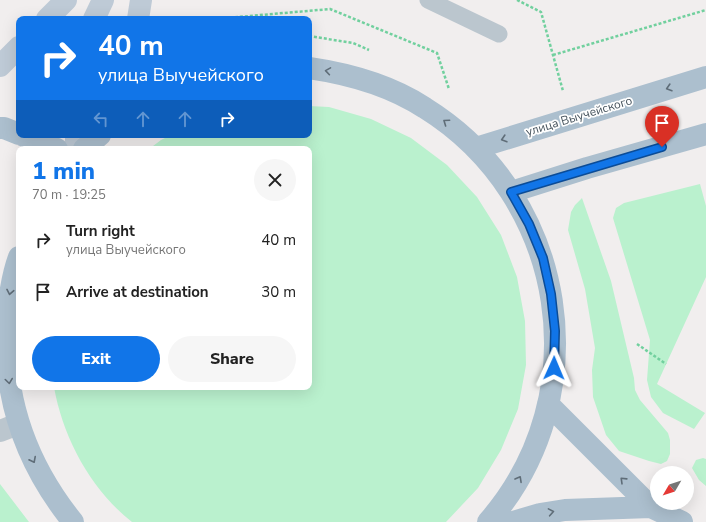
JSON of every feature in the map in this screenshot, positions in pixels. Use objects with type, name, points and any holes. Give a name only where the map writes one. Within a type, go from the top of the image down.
[{"type":"main road","points":[[312,68],[366,80],[396,92],[425,107],[452,126],[476,148],[511,192],[532,231],[543,258],[551,294],[555,331],[554,368],[548,404],[540,433],[528,461],[514,487],[488,522]]},
{"type":"main road","name":"улица Выучейского","points":[[476,148],[706,77]]},
{"type":"main road","points":[[0,128],[16,133]]},
{"type":"main road","points":[[511,192],[587,168],[706,134]]},
{"type":"main road","points":[[30,138],[50,146]]},
{"type":"main road","points":[[87,146],[97,138]]},
{"type":"main road","points":[[16,269],[3,324],[10,392],[9,427],[28,452],[58,503],[73,522]]},
{"type":"main road","points":[[548,404],[650,506]]},
{"type":"main road","points":[[513,522],[540,514],[565,510],[650,507]]},
{"type":"main road","points":[[657,510],[682,522]]},
{"type":"street","points":[[50,16],[66,0]]},
{"type":"street","points":[[95,16],[103,0]]},
{"type":"street","points":[[138,16],[141,0]]},
{"type":"street","points":[[0,66],[16,50]]},
{"type":"lane","points":[[428,0],[500,34]]},
{"type":"path","points":[[517,0],[541,12],[564,94]]},
{"type":"path","points":[[250,16],[330,9],[437,53],[450,89]]},
{"type":"path","points":[[553,55],[706,10]]},
{"type":"path","points":[[637,344],[666,364]]},
{"type":"green space","points":[[312,106],[329,107],[371,119],[411,138],[447,165],[477,197],[501,235],[517,277],[525,321],[526,365],[518,409],[501,450],[478,488],[446,522],[132,522],[117,509],[92,479],[81,462],[64,425],[55,390],[312,390],[312,146],[153,146],[165,138],[312,138]]},
{"type":"green space","points":[[700,184],[706,206],[706,277],[657,384],[705,413],[694,429],[663,413],[651,397],[647,380],[650,340],[613,218],[616,208],[624,203]]},
{"type":"green space","points":[[582,198],[611,281],[634,378],[635,390],[640,400],[668,433],[670,440],[670,454],[667,461],[661,464],[619,451],[606,435],[593,397],[592,370],[595,348],[585,289],[568,230],[571,212]]},
{"type":"green space","points":[[703,458],[706,459],[706,486],[699,480],[694,471],[693,466],[696,460]]},
{"type":"green space","points":[[0,484],[29,522],[0,522]]},
{"type":"route","points":[[554,368],[555,331],[551,294],[543,258],[529,224],[511,192],[587,168],[662,147]]}]
